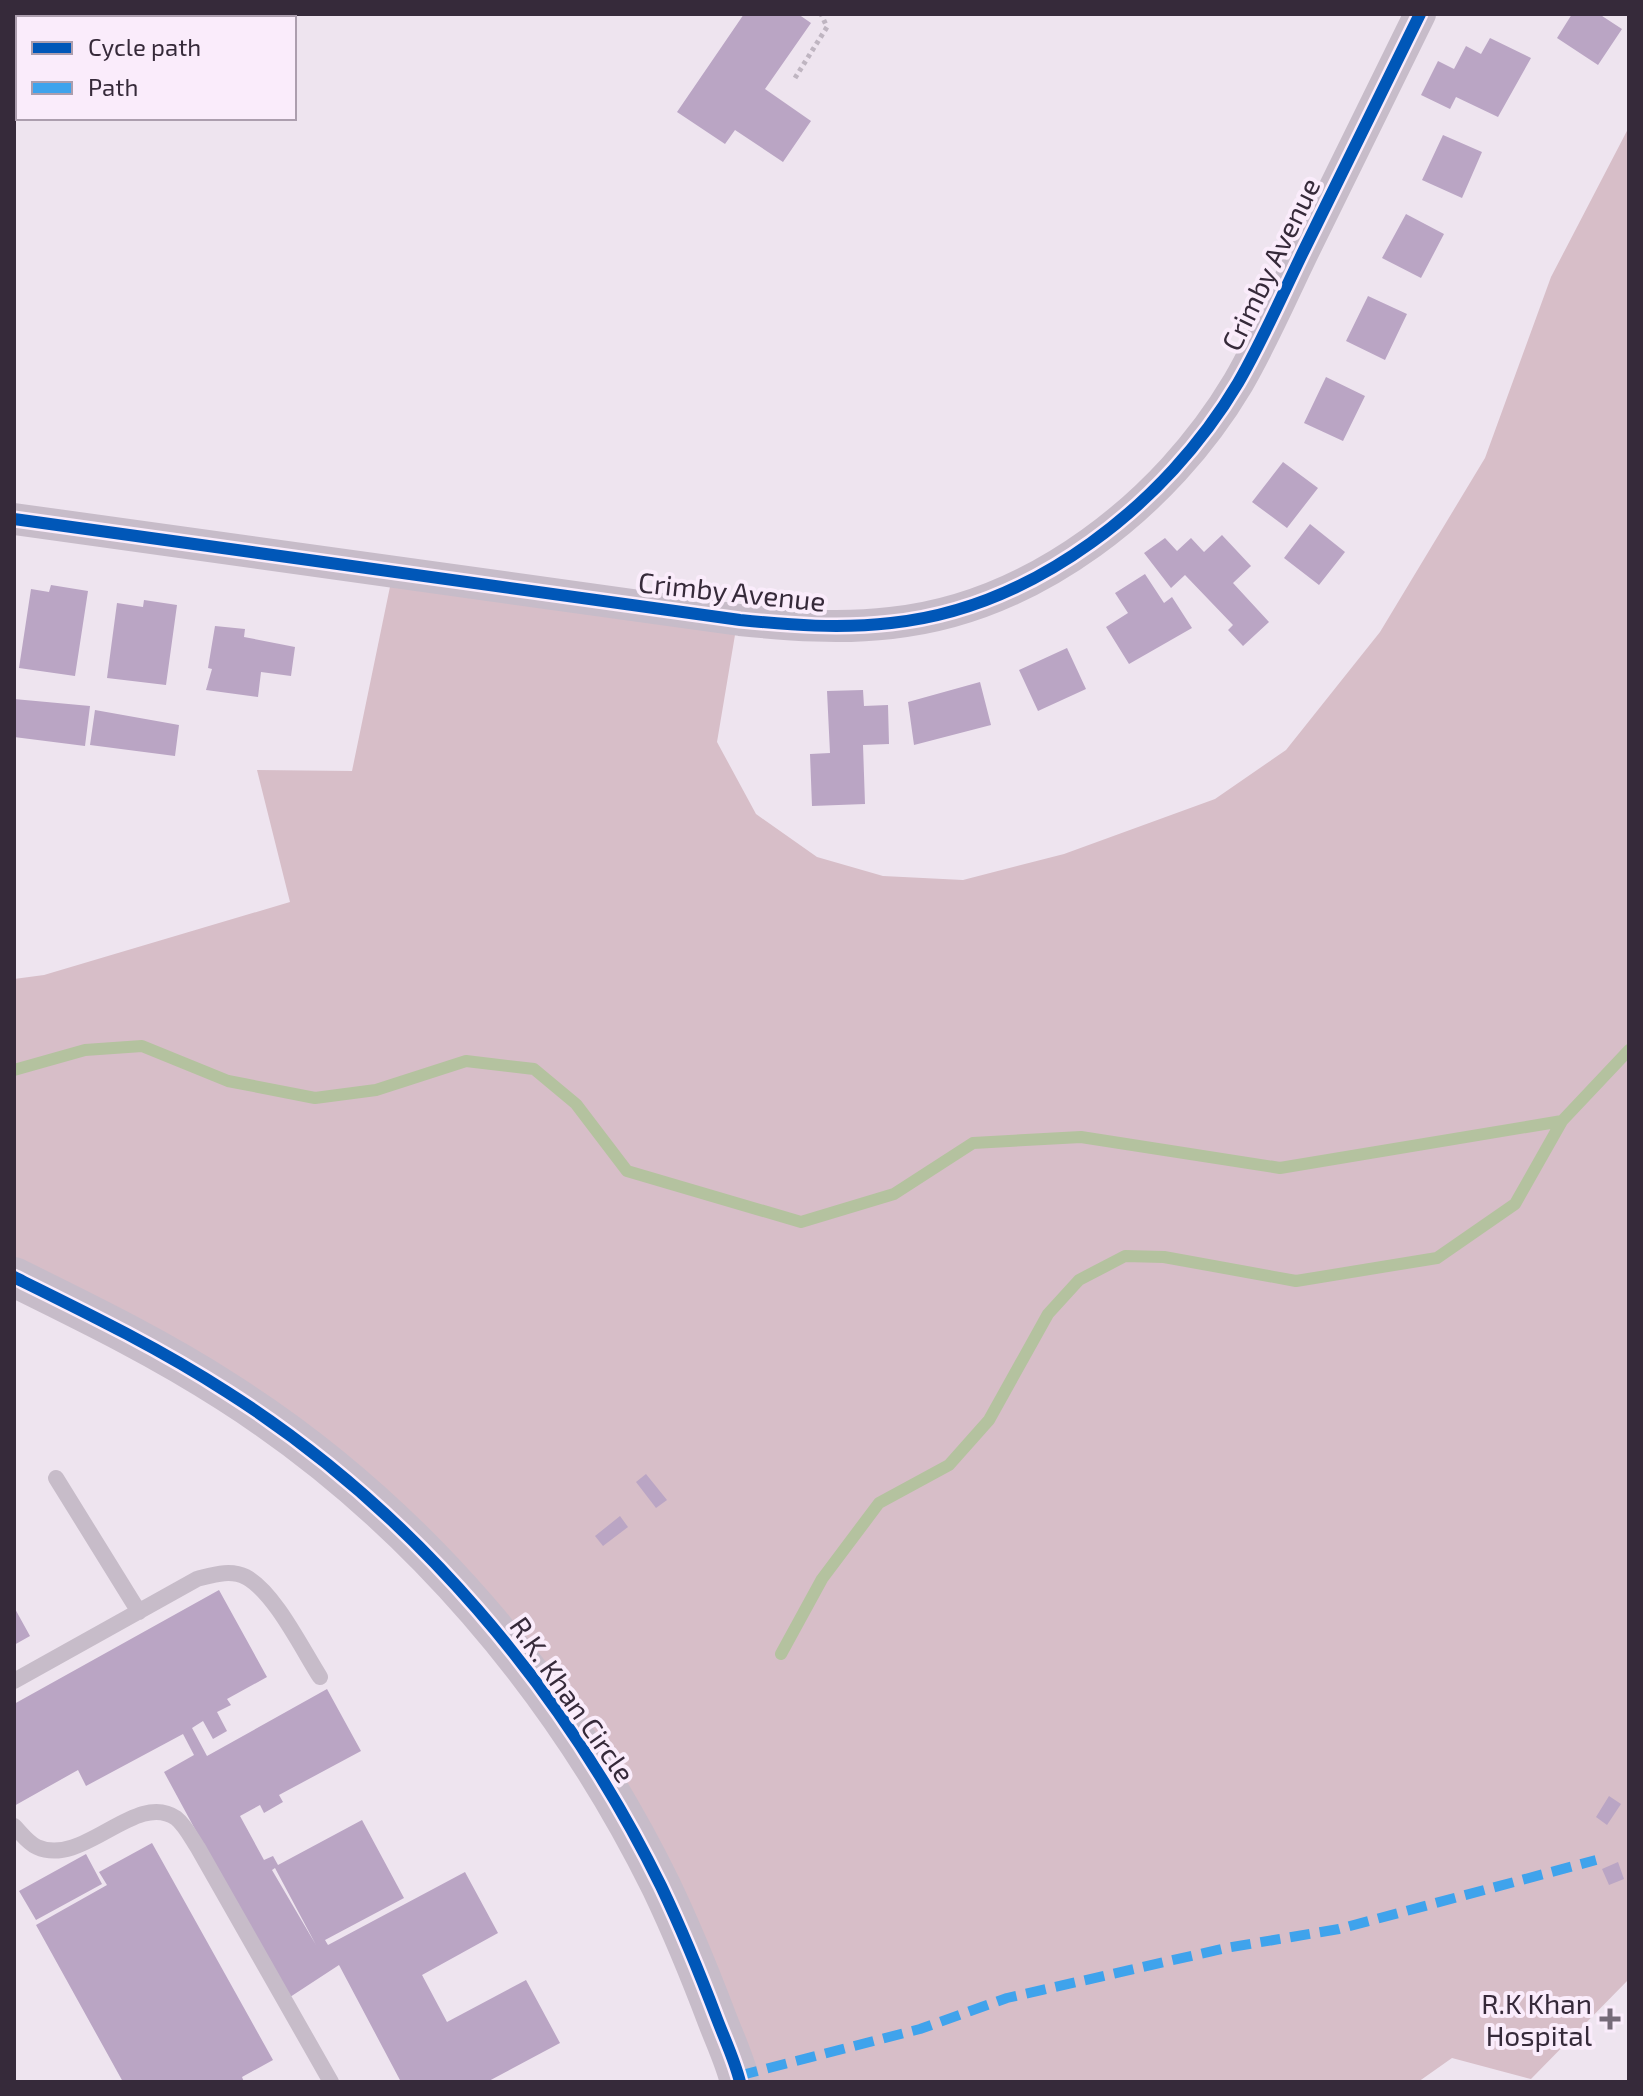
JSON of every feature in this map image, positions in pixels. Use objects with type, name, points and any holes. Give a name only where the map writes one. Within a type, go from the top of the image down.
[{"type":"street","name":"Crimby Avenue","points":[[14,519],[740,620],[815,627],[893,623],[967,605],[1038,577],[1094,539],[1135,510],[1190,451],[1238,384],[1420,14]]},
{"type":"street","name":"R.K. Khan Circle","points":[[14,1277],[136,1337],[229,1393],[317,1458],[406,1535],[488,1620],[563,1718],[635,1833],[687,1939],[740,2082]]},
{"type":"lane","points":[[56,1478],[139,1612]]},
{"type":"lane","points":[[14,1681],[197,1579],[222,1572],[245,1576],[267,1596],[320,1677]]},
{"type":"lane","points":[[14,1826],[34,1846],[52,1852],[72,1848],[145,1813],[162,1812],[177,1819],[198,1848],[331,2082]]},
{"type":"path","points":[[795,78],[827,27],[821,14]]},
{"type":"shaded area","points":[[1629,127],[1629,1979],[1531,2079],[1452,2058],[1418,2082],[742,2082],[640,1835],[414,1536],[14,1272],[14,979],[44,975],[290,902],[257,770],[352,771],[392,577],[737,623],[717,742],[756,814],[817,857],[883,876],[963,880],[1064,854],[1215,799],[1286,750],[1380,632],[1485,458],[1551,277]]},
{"type":"building","points":[[744,14],[798,14],[811,23],[765,89],[811,121],[783,162],[735,130],[725,144],[677,112]]},
{"type":"building","points":[[1572,14],[1599,14],[1622,29],[1598,65],[1557,38]]},
{"type":"building","points":[[1490,38],[1531,58],[1498,117],[1456,97],[1450,109],[1421,95],[1438,61],[1454,69],[1466,46],[1481,54]]},
{"type":"building","points":[[1443,135],[1482,152],[1462,198],[1422,180]]},
{"type":"building","points":[[1406,214],[1444,234],[1421,278],[1382,258]]},
{"type":"building","points":[[1368,296],[1407,314],[1385,360],[1346,341]]},
{"type":"building","points":[[1326,377],[1365,396],[1343,441],[1304,423]]},
{"type":"building","points":[[1283,462],[1318,488],[1287,528],[1252,502]]},
{"type":"building","points":[[1310,524],[1345,552],[1319,585],[1284,558]]},
{"type":"building","points":[[1222,535],[1251,566],[1233,583],[1269,622],[1243,646],[1228,630],[1233,625],[1185,575],[1171,588],[1144,553],[1165,538],[1177,551],[1191,538],[1204,552]]},
{"type":"building","points":[[1145,574],[1164,603],[1172,597],[1192,628],[1129,664],[1106,627],[1128,613],[1115,593]]},
{"type":"building","points":[[51,585],[88,591],[75,676],[19,668],[31,589],[49,592]]},
{"type":"building","points":[[144,600],[177,605],[166,685],[107,678],[117,603],[143,607]]},
{"type":"building","points":[[215,626],[245,629],[244,637],[295,647],[291,676],[261,672],[258,697],[206,690],[212,669],[208,668]]},
{"type":"building","points":[[1067,648],[1086,689],[1038,711],[1019,670]]},
{"type":"building","points":[[980,682],[991,725],[914,745],[908,702]]},
{"type":"building","points":[[863,690],[864,706],[888,705],[889,744],[863,745],[865,804],[812,806],[810,754],[830,753],[827,691]]},
{"type":"building","points":[[14,699],[90,706],[85,746],[14,737]]},
{"type":"building","points":[[95,710],[179,725],[175,756],[90,745]]},
{"type":"building","points":[[646,1474],[667,1500],[656,1508],[636,1482]]},
{"type":"building","points":[[620,1516],[628,1527],[603,1546],[595,1536]]},
{"type":"building","points":[[219,1590],[267,1677],[227,1699],[231,1705],[217,1712],[227,1731],[213,1739],[203,1721],[192,1728],[207,1756],[327,1689],[361,1751],[279,1795],[283,1802],[264,1813],[260,1805],[240,1816],[264,1860],[273,1856],[278,1865],[362,1820],[404,1898],[325,1940],[328,1945],[465,1872],[498,1933],[422,1975],[447,2022],[526,1980],[560,2043],[487,2082],[401,2082],[339,1965],[287,1999],[164,1772],[194,1755],[183,1734],[86,1786],[78,1770],[14,1806],[14,1704]],"holes":[[[275,1868],[316,1945],[272,1870]]]},
{"type":"building","points":[[14,1607],[30,1636],[14,1645]]},
{"type":"building","points":[[1609,1796],[1621,1804],[1607,1825],[1596,1817]]},
{"type":"building","points":[[152,1843],[273,2060],[242,2077],[244,2082],[123,2082],[36,1925],[107,1885],[99,1872]]},
{"type":"building","points":[[86,1854],[102,1884],[36,1920],[19,1891]]},
{"type":"building","points":[[1618,1862],[1624,1879],[1609,1885],[1602,1869]]},
{"type":"waterway","points":[[14,1070],[85,1050],[142,1046],[228,1081],[315,1098],[376,1090],[466,1061],[534,1069],[576,1104],[627,1171],[801,1222],[894,1194],[973,1143],[1081,1137],[1280,1168],[1562,1121]]},
{"type":"waterway","points":[[781,1654],[822,1579],[879,1503],[949,1465],[989,1420],[1048,1314],[1079,1280],[1125,1256],[1164,1257],[1296,1281],[1437,1258],[1515,1204],[1562,1121],[1629,1050]]},
{"type":"marked path","points":[[738,2076],[920,2029],[1007,1998],[1226,1948],[1339,1929],[1596,1860]]},
{"type":"cycle path","points":[[14,519],[778,623],[834,626],[891,623],[944,613],[995,596],[1045,572],[1091,543],[1134,508],[1174,469],[1208,427],[1256,350],[1420,14]]},
{"type":"cycle path","points":[[14,1277],[175,1361],[295,1439],[360,1491],[420,1548],[477,1609],[530,1674],[578,1742],[622,1813],[676,1919],[740,2082]]},
{"type":"place","name":"R.K Khan Hospital","points":[[1610,2019]]}]
